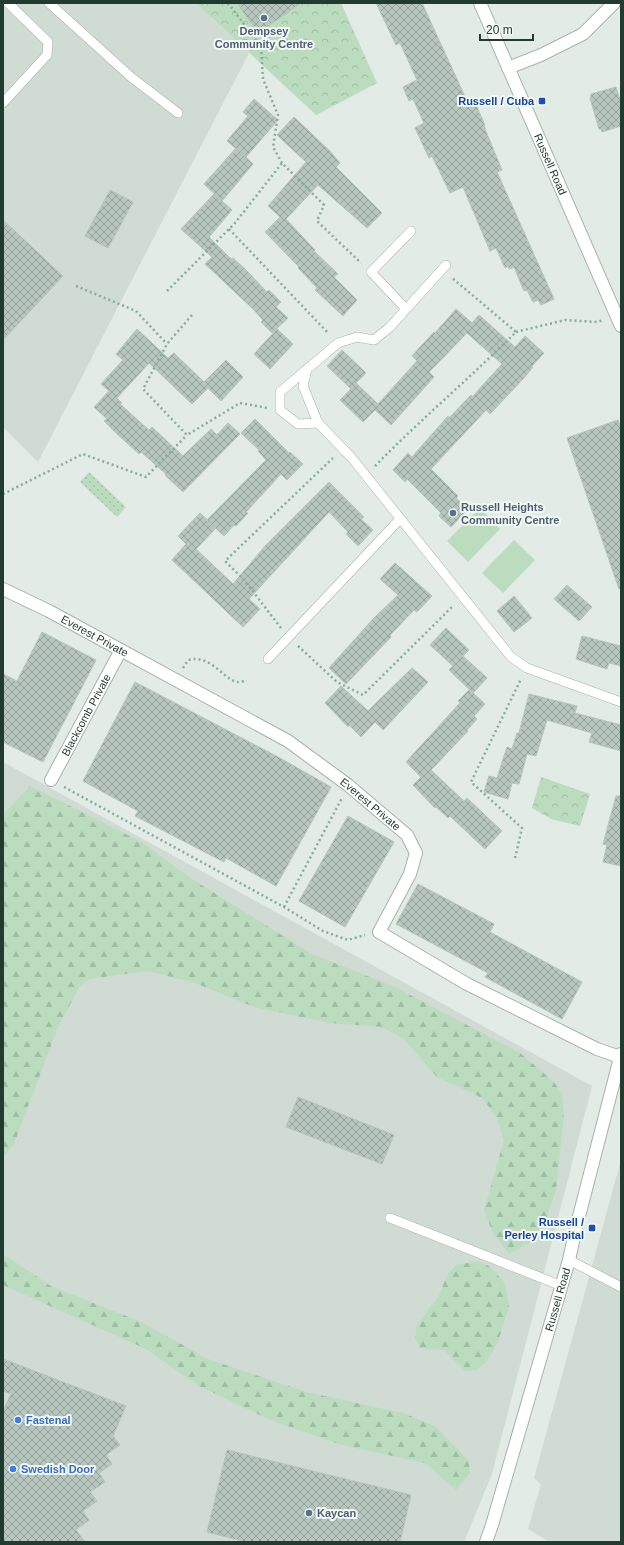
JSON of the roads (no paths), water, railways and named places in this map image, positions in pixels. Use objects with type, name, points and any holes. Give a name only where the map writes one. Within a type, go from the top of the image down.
[{"type":"street","name":"Russell Road","points":[[480,3],[621,326]]},
{"type":"street","points":[[508,68],[541,55],[584,34],[614,3]]},
{"type":"street","name":"Everest Private","points":[[3,589],[49,611],[288,741],[348,785],[407,835],[416,853],[410,874],[379,932],[467,984],[597,1049],[621,1055]]},
{"type":"street","name":"Blackcomb Private","points":[[51,780],[121,650]]},
{"type":"street","name":"Russell Road","points":[[486,1542],[562,1286],[621,1055]]},
{"type":"lane","points":[[3,103],[48,55],[48,42],[8,3]]},
{"type":"lane","points":[[49,3],[131,77],[178,113]]},
{"type":"lane","points":[[406,309],[370,272],[411,231]]},
{"type":"lane","points":[[318,423],[298,424],[280,410],[280,392],[338,343],[357,337],[374,340],[406,309],[444,267]]},
{"type":"lane","points":[[307,369],[303,386],[318,423],[366,476],[510,657],[527,668],[621,702]]},
{"type":"lane","points":[[268,659],[400,519]]},
{"type":"lane","points":[[390,1218],[562,1286]]},
{"type":"lane","points":[[569,1260],[621,1287]]},
{"type":"place","name":"Dempsey Community Centre","points":[[264,18]]},
{"type":"place","name":"Russell / Cuba","points":[[542,101]]},
{"type":"place","name":"Russell Heights Community Centre","points":[[453,513]]},
{"type":"place","name":"Russell / Perley Hospital","points":[[592,1228]]},
{"type":"place","name":"Fastenal","points":[[18,1420]]},
{"type":"place","name":"Swedish Door","points":[[13,1469]]},
{"type":"place","name":"Kaycan","points":[[309,1513]]}]
